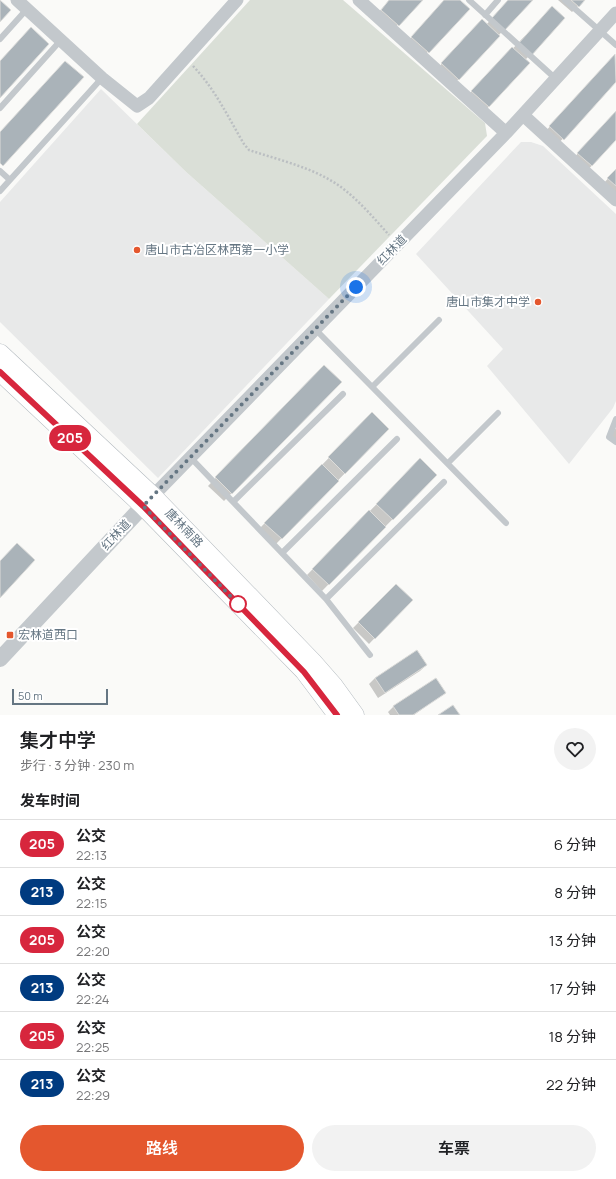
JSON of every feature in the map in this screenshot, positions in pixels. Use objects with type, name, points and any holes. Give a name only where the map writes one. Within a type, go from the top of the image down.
[{"type":"main road","name":"唐林南路","points":[[0,353],[312,662],[334,686],[355,715]]},
{"type":"main road","name":"唐林南路","points":[[0,372],[148,501],[304,672],[337,715]]},
{"type":"street","points":[[17,0],[102,78],[136,106],[149,98],[237,0]]},
{"type":"street","points":[[359,0],[506,133]]},
{"type":"street","name":"红林道","points":[[0,659],[190,457],[506,133],[616,13]]},
{"type":"street","points":[[523,115],[616,200]]},
{"type":"lane","points":[[468,0],[556,79]]},
{"type":"lane","points":[[485,15],[498,0]]},
{"type":"lane","points":[[565,0],[616,45]]},
{"type":"lane","points":[[0,39],[27,9]]},
{"type":"lane","points":[[0,108],[61,40]]},
{"type":"lane","points":[[0,191],[102,78]]},
{"type":"lane","points":[[0,171],[10,180]]},
{"type":"lane","points":[[372,386],[439,320]]},
{"type":"lane","points":[[315,328],[506,522]]},
{"type":"lane","points":[[233,502],[343,394]]},
{"type":"lane","points":[[448,463],[498,413]]},
{"type":"lane","points":[[616,419],[609,437],[616,442]]},
{"type":"lane","points":[[282,553],[396,439]]},
{"type":"lane","points":[[190,457],[326,599],[370,655]]},
{"type":"lane","points":[[326,599],[444,482]]},
{"type":"path","points":[[185,58],[207,80],[244,144],[249,150],[310,171],[331,181],[350,195],[376,220],[397,245]]},
{"type":"shaded area","points":[[250,0],[343,0],[485,123],[487,136],[329,299],[185,171],[137,124]]},
{"type":"shaded area","name":"唐山市古冶区林西第一小学","points":[[101,89],[185,171],[329,299],[158,478],[0,322],[0,202]]},
{"type":"shaded area","name":"唐山市集才中学","points":[[521,142],[531,142],[543,146],[616,214],[616,401],[613,408],[569,464],[487,366],[503,349],[416,254]]},
{"type":"building","points":[[0,0],[11,10],[0,22]]},
{"type":"building","points":[[389,0],[423,0],[399,26],[381,10]]},
{"type":"building","points":[[444,0],[460,0],[470,9],[429,53],[411,37]]},
{"type":"building","points":[[508,0],[533,0],[504,31],[491,19]]},
{"type":"building","points":[[571,0],[585,0],[579,7]]},
{"type":"building","points":[[552,6],[565,18],[531,56],[518,44]]},
{"type":"building","points":[[482,19],[500,36],[459,80],[441,63]]},
{"type":"building","points":[[31,27],[49,44],[0,98],[0,61]]},
{"type":"building","points":[[512,47],[530,63],[489,107],[471,91]]},
{"type":"building","points":[[615,54],[616,82],[564,140],[549,126]]},
{"type":"building","points":[[65,61],[84,77],[3,166],[0,163],[0,132]]},
{"type":"building","points":[[616,111],[616,140],[592,166],[577,153]]},
{"type":"building","points":[[616,169],[616,186],[607,178]]},
{"type":"building","points":[[324,365],[342,382],[232,494],[215,477]]},
{"type":"building","points":[[372,412],[389,429],[345,474],[328,457]]},
{"type":"building","points":[[420,458],[437,475],[393,520],[376,504]]},
{"type":"building","points":[[322,464],[339,481],[282,539],[264,523]]},
{"type":"building","points":[[369,510],[386,527],[329,585],[312,569]]},
{"type":"building","points":[[17,543],[35,560],[0,598],[0,561]]},
{"type":"building","points":[[396,584],[413,600],[375,639],[358,622]]},
{"type":"building","points":[[417,650],[427,665],[385,693],[375,678]]},
{"type":"building","points":[[436,678],[446,693],[413,715],[399,715],[393,706]]},
{"type":"building","points":[[453,705],[460,715],[438,715]]},
{"type":"bus line","name":"205","points":[[0,372],[143,506],[304,672],[337,715]]},
{"type":"place","name":"唐山市古冶区林西第一小学","points":[[137,250]]},
{"type":"place","name":"唐山市集才中学","points":[[538,302]]},
{"type":"place","name":"宏林道西口","points":[[10,635]]},
{"type":"route","points":[[238,604],[239,605],[143,506],[356,287]]}]
